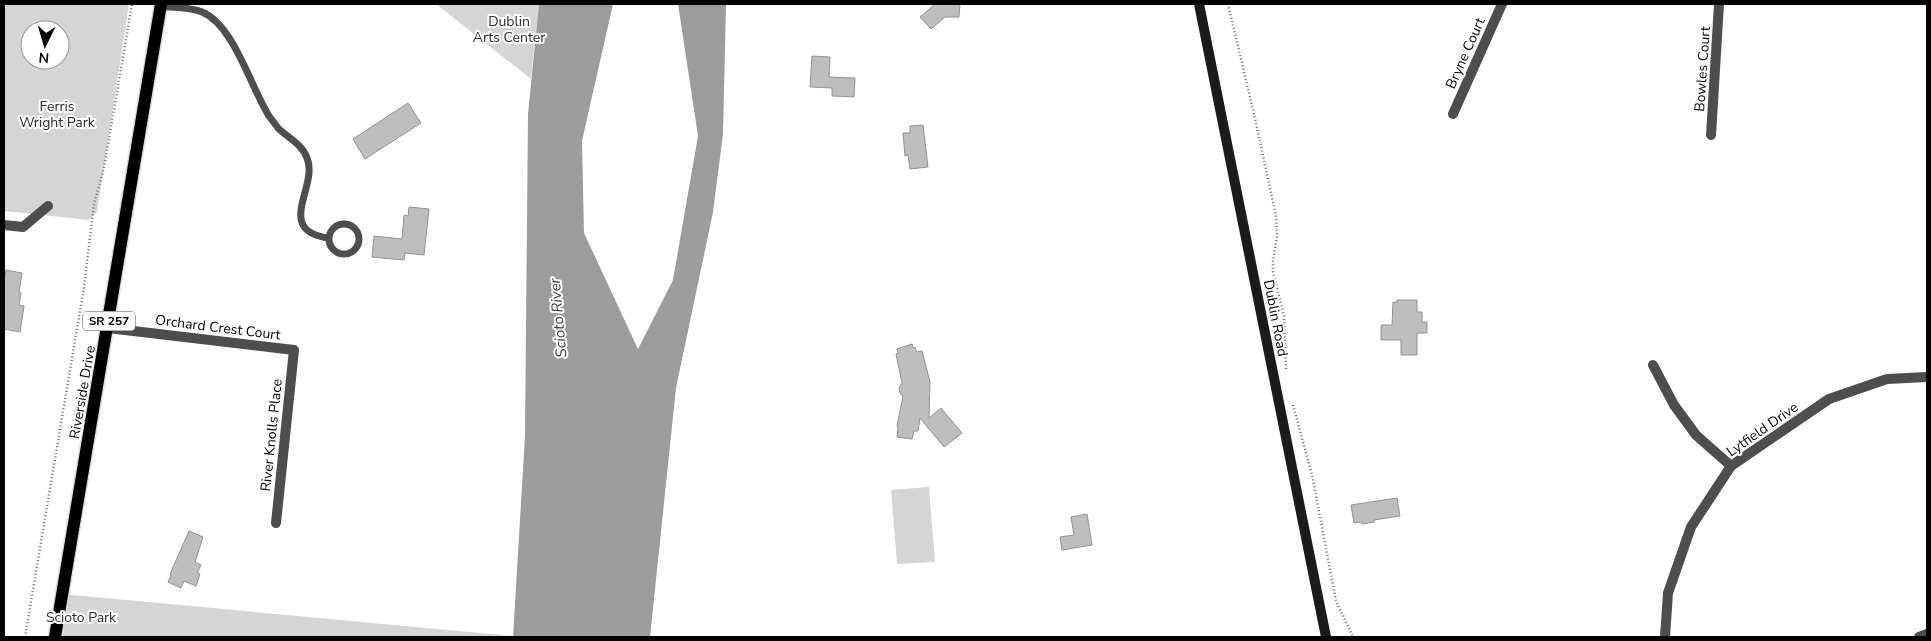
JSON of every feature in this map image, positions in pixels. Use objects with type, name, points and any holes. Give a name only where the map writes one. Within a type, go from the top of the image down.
[{"type":"main road","name":"Dublin Road","points":[[1199,4],[1326,637]]},
{"type":"main road","name":"Riverside Drive","points":[[55,637],[161,5]]},
{"type":"street","name":"Bryne Court","points":[[1453,114],[1502,4]]},
{"type":"street","name":"Bowles Court","points":[[1711,135],[1720,4]]},
{"type":"street","points":[[4,225],[24,227],[48,206]]},
{"type":"street","name":"Orchard Crest Court","points":[[108,328],[294,350]]},
{"type":"street","name":"River Knolls Place","points":[[276,523],[294,350]]},
{"type":"street","points":[[1652,365],[1674,404],[1696,435],[1731,466]]},
{"type":"street","name":"Lytfield Drive","points":[[1665,637],[1668,593],[1691,527],[1731,466],[1829,399],[1886,379],[1927,377]]},
{"type":"street","points":[[1919,637],[1927,634]]},
{"type":"lane","points":[[161,5],[202,12],[215,20],[229,38],[268,113],[278,128],[302,149],[308,159],[301,213],[303,224],[306,231],[316,236],[328,238]]},
{"type":"lane","points":[[341,224],[346,224],[355,228],[358,233],[359,242],[354,251],[344,255],[334,252],[328,238],[332,229],[341,224]]},
{"type":"path","points":[[25,637],[84,287],[94,204],[104,168],[132,4]]},
{"type":"path","points":[[1228,4],[1276,216],[1277,235],[1273,261],[1284,316],[1286,372]]},
{"type":"path","points":[[1292,400],[1312,474],[1336,601],[1353,637]]},
{"type":"green space","name":"Ferris Wright Park","points":[[4,4],[129,4],[97,212],[89,220],[4,211]]},
{"type":"green space","name":"Dublin Arts Center","points":[[436,4],[539,4],[531,79]]},
{"type":"green space","points":[[929,487],[935,562],[897,564],[891,490]]},
{"type":"green space","name":"Scioto Park","points":[[62,594],[513,636],[513,637],[55,637]]},
{"type":"water","name":"Scioto River","points":[[539,4],[613,4],[582,141],[584,233],[638,349],[673,280],[698,136],[678,4],[726,4],[723,134],[713,212],[676,388],[650,637],[513,637],[525,436],[528,114]]},
{"type":"building","points":[[935,4],[960,4],[959,17],[945,17],[931,29],[920,17]]},
{"type":"building","points":[[812,56],[830,57],[829,77],[855,78],[854,97],[832,96],[832,88],[810,87]]},
{"type":"building","points":[[408,103],[421,123],[365,159],[353,139]]},
{"type":"building","points":[[923,125],[928,167],[910,169],[908,155],[905,156],[903,133],[910,133],[910,126]]},
{"type":"building","points":[[409,207],[429,209],[424,255],[405,253],[404,260],[372,257],[374,236],[402,239],[404,215],[408,216]]},
{"type":"building","points":[[6,270],[22,273],[19,305],[24,306],[20,332],[4,329],[4,281]]},
{"type":"building","points":[[1397,300],[1417,300],[1417,312],[1422,312],[1422,322],[1427,322],[1427,333],[1417,333],[1417,355],[1401,355],[1401,340],[1381,340],[1381,325],[1392,325],[1393,302],[1397,302]]},
{"type":"building","points":[[912,344],[917,352],[922,351],[930,382],[929,418],[941,408],[962,433],[944,447],[920,418],[918,431],[914,431],[912,439],[897,437],[897,426],[903,396],[899,388],[902,383],[896,354],[898,353],[897,349]]},
{"type":"building","points":[[1397,498],[1400,516],[1362,524],[1362,522],[1354,523],[1351,505]]},
{"type":"building","points":[[1087,514],[1092,545],[1062,550],[1060,537],[1074,535],[1071,517]]},
{"type":"building","points":[[189,531],[203,537],[195,562],[201,565],[197,573],[200,574],[196,586],[184,581],[181,588],[168,582]]}]
